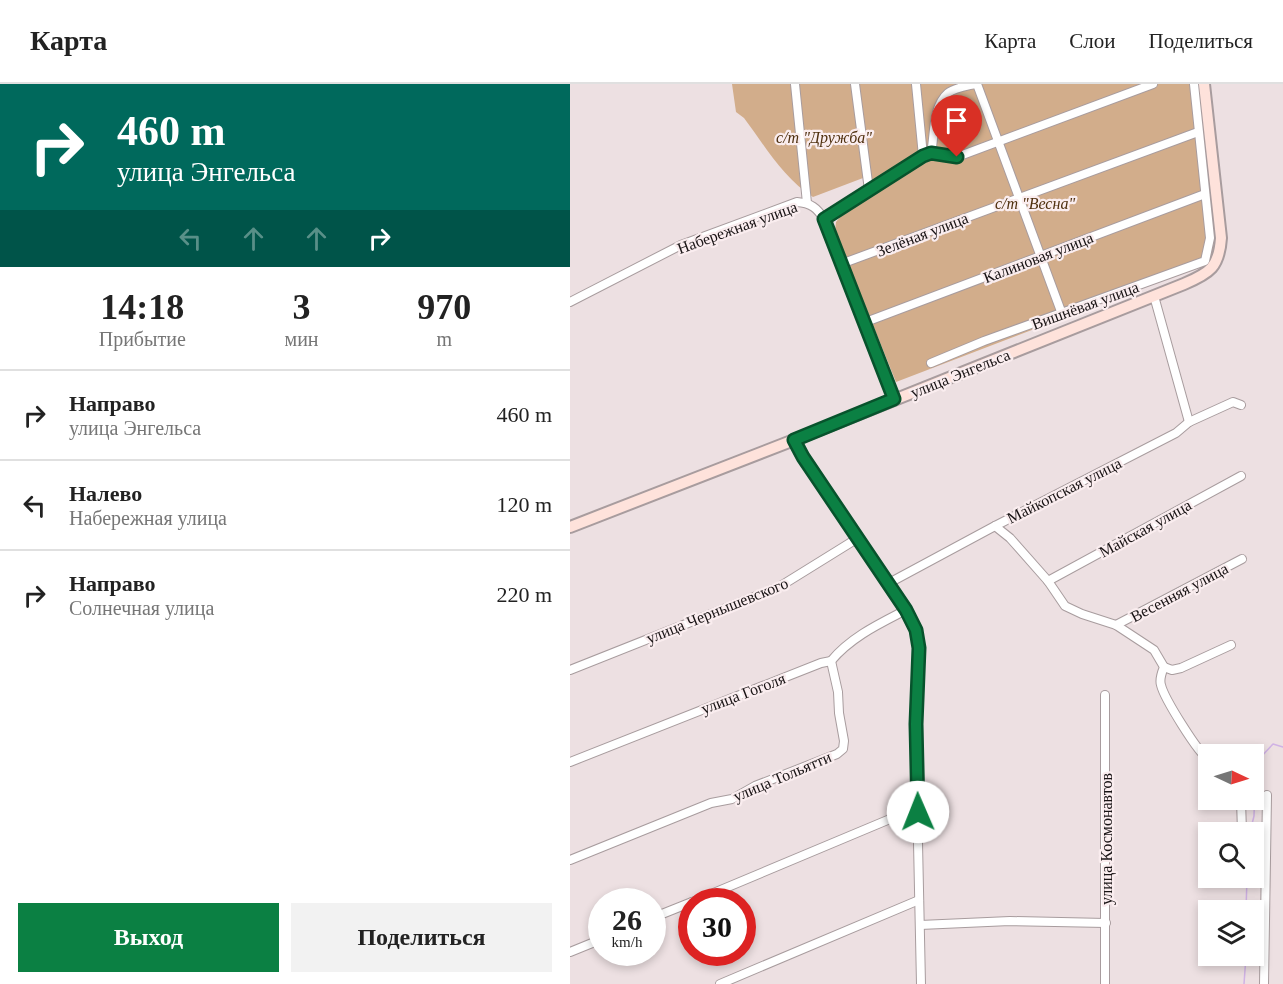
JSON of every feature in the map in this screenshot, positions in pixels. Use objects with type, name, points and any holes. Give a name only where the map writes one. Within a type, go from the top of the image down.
[{"type":"street","points":[[795,84],[807,203]]},
{"type":"street","points":[[855,84],[869,190]]},
{"type":"street","points":[[915,84],[921,142],[927,154]]},
{"type":"street","points":[[927,154],[937,115],[948,92],[976,84],[1062,314]]},
{"type":"street","points":[[824,219],[927,154],[957,157],[1154,84]]},
{"type":"street","points":[[1194,84],[1210,238],[1209,265]]},
{"type":"street","points":[[1204,84],[1221,238],[1220,253],[1209,265]]},
{"type":"street","name":"Зелёная улица","points":[[849,261],[1198,132]]},
{"type":"street","name":"Калиновая улица","points":[[871,320],[1205,194]]},
{"type":"street","name":"Набережная улица","points":[[570,302],[681,245],[797,202],[807,203],[818,210],[824,219],[894,399]]},
{"type":"street","name":"улица Энгельса","points":[[570,527],[1199,278],[1209,265]]},
{"type":"street","name":"Вишнёвая улица","points":[[931,363],[1062,314],[1209,265]]},
{"type":"street","points":[[1154,296],[1189,422]]},
{"type":"street","name":"Майкопская улица","points":[[889,583],[1176,433],[1189,422],[1233,402],[1240,405]]},
{"type":"street","points":[[794,440],[803,457],[889,583],[916,630],[919,648],[916,724],[921,984]]},
{"type":"street","name":"Майская улица","points":[[1048,581],[1241,476]]},
{"type":"street","points":[[995,526],[1010,538],[1048,581],[1065,606],[1116,625],[1154,650],[1164,667],[1172,670],[1181,668],[1231,645]]},
{"type":"street","name":"улица Чернышевского","points":[[570,670],[779,587],[858,538]]},
{"type":"street","name":"Весенняя улица","points":[[1116,625],[1242,559]]},
{"type":"street","name":"улица Гоголя","points":[[570,762],[756,687],[831,661],[840,650],[874,626],[906,610]]},
{"type":"street","name":"улица Тольятти","points":[[570,860],[711,803],[732,799],[755,786],[837,754],[843,749],[844,741],[838,692],[831,661]]},
{"type":"street","points":[[1164,667],[1160,682],[1164,694],[1198,749]]},
{"type":"street","name":"улица Космонавтов","points":[[1105,984],[1106,695]]},
{"type":"street","points":[[1263,984],[1267,795]]},
{"type":"street","points":[[725,888],[890,819],[918,812]]},
{"type":"street","points":[[720,984],[919,900]]},
{"type":"street","points":[[920,925],[1010,921],[1106,923]]},
{"type":"street","points":[[570,952],[588,945]]},
{"type":"green space","name":"с/т \"Весна\"","points":[[732,84],[1198,84],[1213,250],[1207,263],[896,382],[835,231],[836,222],[845,211],[841,204],[864,189],[863,178],[813,197],[793,181],[744,118],[736,112]]},
{"type":"waterway","points":[[1252,822],[1259,759],[1273,744],[1283,747]]},
{"type":"waterway","points":[[1246,900],[1247,888]]},
{"type":"waterway","points":[[1244,984],[1245,966]]},
{"type":"route","points":[[918,812],[916,724],[919,648],[916,630],[906,610],[803,457],[794,440],[894,399],[824,219],[923,156],[931,153],[957,157]]},
{"type":"park label","name":"с/т \"Дружба\"","points":[[824,137]]}]
